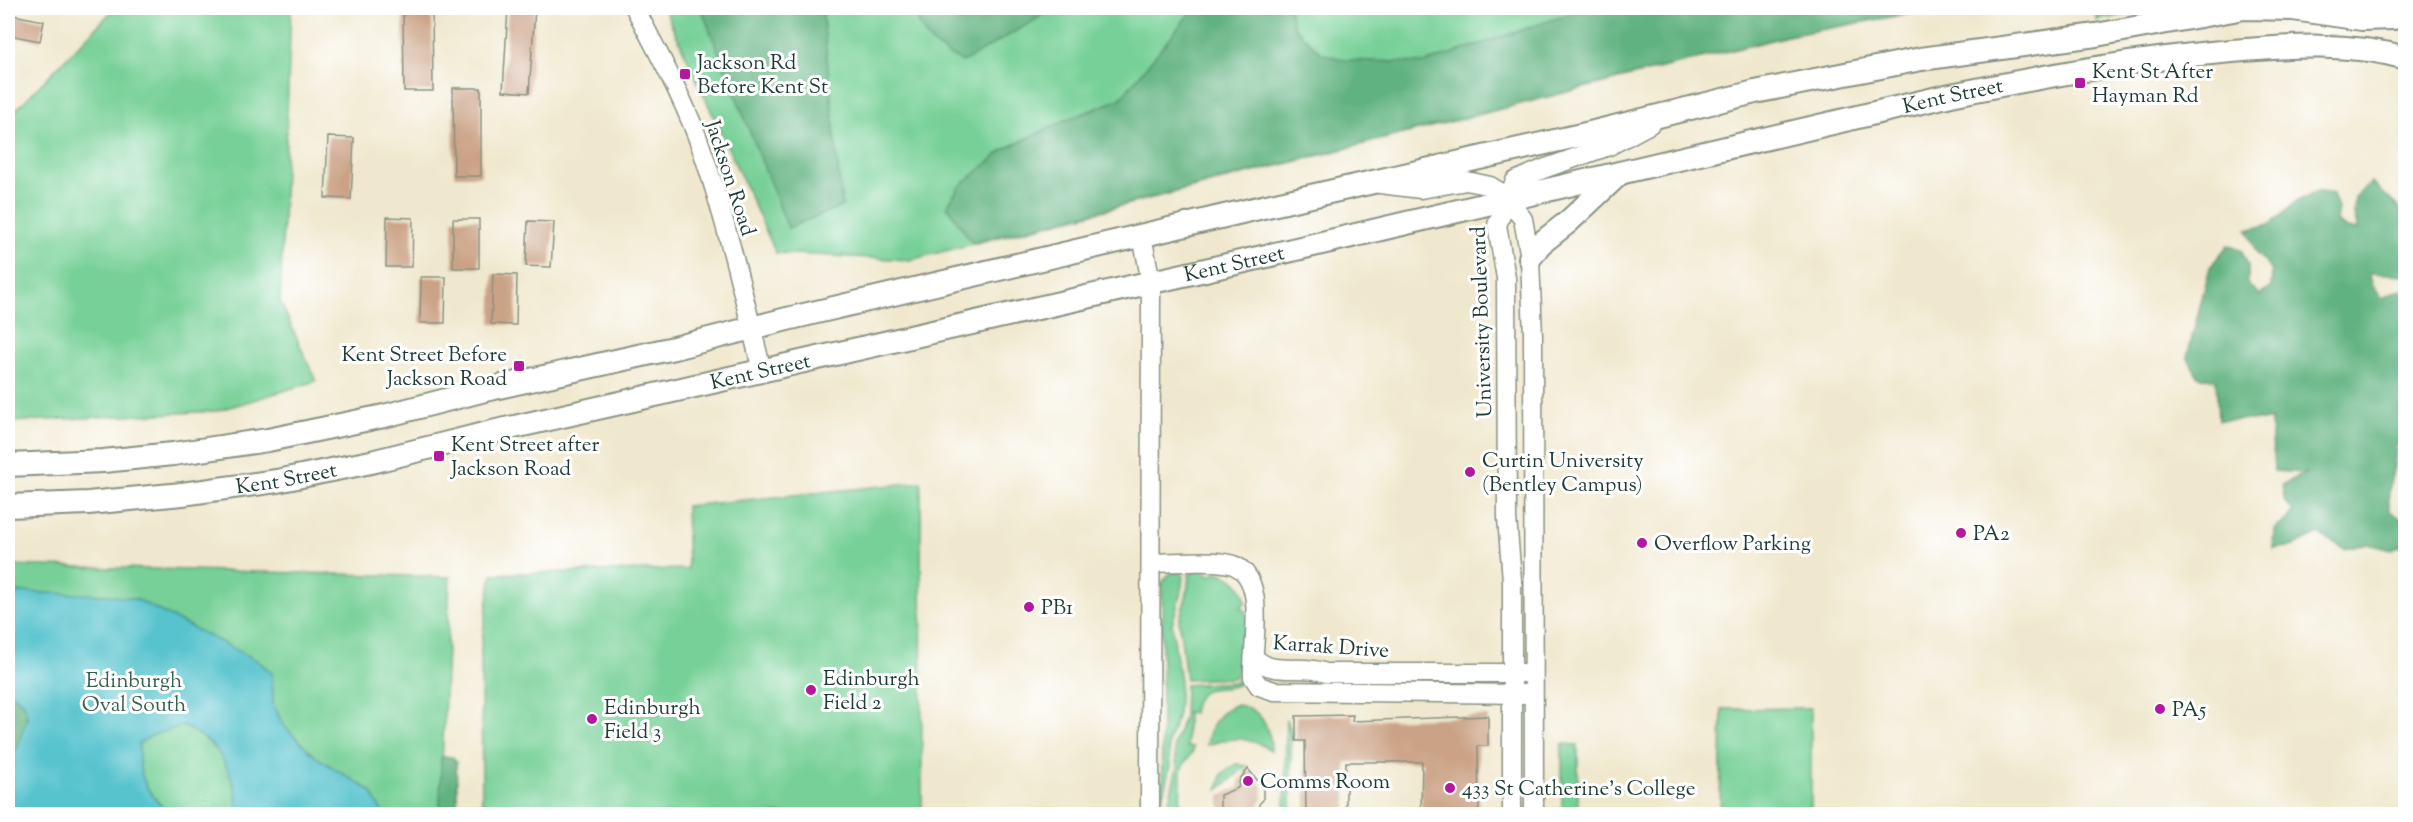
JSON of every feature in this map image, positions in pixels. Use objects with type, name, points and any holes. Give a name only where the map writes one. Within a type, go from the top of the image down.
[{"type":"main road","name":"Kent Street","points":[[8,465],[114,459],[268,440],[384,416],[984,272],[1755,92],[1921,59],[2096,35],[2218,12],[2270,8],[2362,19],[2393,18],[2406,14]]},
{"type":"main road","name":"Kent Street","points":[[8,506],[147,497],[277,481],[371,462],[492,432],[1151,282],[1952,95],[2033,79],[2176,56],[2264,48],[2326,47],[2369,50],[2406,58]]},
{"type":"main road","points":[[1530,258],[1540,243],[1568,222],[1622,172]]},
{"type":"street","name":"Jackson Road","points":[[635,8],[677,91],[701,147],[762,371]]},
{"type":"street","name":"Kent Street","points":[[1372,183],[1421,189],[1467,181],[1490,186],[1507,198],[1515,182],[1608,146],[1670,113]]},
{"type":"street","name":"University Boulevard","points":[[1507,198],[1523,219],[1530,258],[1533,336],[1534,814]]},
{"type":"street","name":"University Boulevard","points":[[1507,198],[1497,225],[1506,278],[1507,518],[1512,580],[1512,814]]},
{"type":"street","points":[[1142,236],[1151,282],[1150,811]]},
{"type":"street","points":[[1151,563],[1226,563],[1243,571],[1251,581],[1254,591],[1255,658]]},
{"type":"street","name":"Karrak Drive","points":[[1512,693],[1274,691],[1259,686],[1253,677],[1255,658],[1269,668],[1315,669],[1326,673],[1534,673]]},
{"type":"street","points":[[1512,693],[1534,694]]},
{"type":"green space","points":[[115,8],[291,8],[280,301],[316,381],[217,411],[8,422],[8,118]]},
{"type":"green space","points":[[664,8],[1939,8],[1787,36],[910,260],[776,253]]},
{"type":"green space","points":[[701,8],[822,8],[842,206],[788,228]]},
{"type":"green space","points":[[916,8],[1048,8],[1037,19],[963,62],[946,53],[931,41],[920,27]]},
{"type":"green space","points":[[1194,8],[1289,8],[1294,27],[1321,53],[1345,60],[1424,63],[1587,8],[1939,8],[1787,36],[972,243],[947,206],[959,187],[1003,150],[1066,120],[1120,99]]},
{"type":"green space","points":[[2096,8],[2161,8],[2097,20]]},
{"type":"green space","points":[[2371,183],[2403,211],[2406,221],[2405,275],[2369,273],[2373,285],[2382,298],[2401,290],[2405,296],[2405,437],[2396,446],[2389,502],[2390,511],[2403,520],[2405,544],[2392,550],[2368,544],[2345,549],[2319,534],[2294,546],[2273,549],[2274,530],[2288,519],[2293,511],[2285,502],[2282,485],[2306,473],[2274,471],[2271,420],[2218,420],[2216,380],[2198,376],[2187,357],[2210,267],[2228,245],[2242,251],[2248,265],[2248,285],[2260,295],[2271,287],[2272,271],[2256,252],[2247,230],[2271,224],[2296,202],[2316,191],[2333,194],[2338,208],[2336,221],[2347,228],[2358,230],[2354,214],[2355,197]]},
{"type":"green space","points":[[921,482],[922,814],[482,814],[481,646],[492,574],[688,569],[686,506]]},
{"type":"green space","name":"Edinburgh Oval South","points":[[8,565],[450,577],[440,814],[8,814]]},
{"type":"green space","points":[[1174,572],[1183,575],[1172,624],[1180,682],[1178,714],[1168,743],[1170,767],[1158,814],[1162,793],[1162,583],[1168,575]]},
{"type":"green space","points":[[1194,572],[1207,572],[1208,575],[1214,572],[1231,577],[1245,596],[1246,603],[1241,606],[1241,609],[1246,611],[1246,650],[1238,653],[1237,674],[1233,678],[1186,680],[1179,621],[1187,594],[1189,575]]},
{"type":"green space","points":[[1242,660],[1246,660],[1242,682],[1235,686],[1206,690],[1196,701],[1193,713],[1187,712],[1187,747],[1193,747],[1193,751],[1181,769],[1180,814],[1166,814],[1177,767],[1174,744],[1184,716],[1185,685],[1236,682],[1242,675]]},
{"type":"green space","points":[[8,690],[25,707],[26,720],[16,750],[8,761]]},
{"type":"green space","points":[[1235,705],[1251,709],[1262,719],[1269,733],[1271,750],[1254,742],[1239,739],[1207,745],[1215,721],[1224,711]]},
{"type":"green space","points":[[1811,708],[1811,814],[1720,814],[1722,709]]},
{"type":"green space","points":[[1286,720],[1291,729],[1291,814],[1285,814]]},
{"type":"green space","points":[[1562,744],[1578,745],[1578,814],[1562,814]]},
{"type":"green space","points":[[441,757],[453,757],[456,762],[458,814],[440,814]]},
{"type":"green space","points":[[1236,764],[1247,766],[1218,790],[1222,774]]},
{"type":"water","points":[[20,592],[107,595],[136,599],[258,661],[272,673],[273,704],[283,725],[316,757],[371,791],[383,814],[235,814],[237,806],[234,787],[222,758],[208,741],[183,726],[153,735],[139,743],[140,765],[145,783],[154,798],[169,814],[8,814],[8,761],[17,748],[27,718],[25,705],[8,690],[8,597]]},
{"type":"building","points":[[403,8],[432,8],[433,91],[404,91]]},
{"type":"building","points":[[508,8],[535,9],[529,93],[503,91]]},
{"type":"building","points":[[8,14],[44,21],[40,41],[8,35]]},
{"type":"building","points":[[453,88],[481,88],[481,176],[454,176]]},
{"type":"building","points":[[328,137],[354,138],[351,199],[325,198]]},
{"type":"building","points":[[387,217],[413,218],[412,267],[386,267]]},
{"type":"building","points":[[453,219],[479,219],[479,268],[453,268]]},
{"type":"building","points":[[528,221],[554,222],[551,267],[526,266]]},
{"type":"building","points":[[493,274],[517,275],[516,325],[491,324]]},
{"type":"building","points":[[421,277],[446,277],[445,323],[420,323]]},
{"type":"building","name":"433 St Catherine's College","points":[[1353,715],[1352,721],[1488,716],[1488,746],[1478,746],[1479,814],[1421,814],[1422,762],[1346,762],[1346,814],[1306,814],[1305,741],[1296,741],[1296,716]]},
{"type":"building","points":[[1248,769],[1263,787],[1263,800],[1259,804],[1259,814],[1220,814],[1220,795],[1238,788],[1240,779]]},
{"type":"place","name":"Jackson Rd Before Kent St","points":[[685,74]]},
{"type":"place","name":"Kent St After Hayman Rd","points":[[2080,83]]},
{"type":"place","name":"Kent Street Before Jackson Road","points":[[519,366]]},
{"type":"place","name":"Kent Street after Jackson Road","points":[[439,456]]},
{"type":"place","name":"Curtin University (Bentley Campus)","points":[[1470,472]]},
{"type":"place","name":"PA2","points":[[1961,533]]},
{"type":"place","name":"Overflow Parking","points":[[1642,543]]},
{"type":"place","name":"PB1","points":[[1029,607]]},
{"type":"place","name":"Edinburgh Field 2","points":[[811,690]]},
{"type":"place","name":"PA5","points":[[2160,709]]},
{"type":"place","name":"Edinburgh Field 3","points":[[592,719]]},
{"type":"place","name":"Comms Room","points":[[1248,781]]},
{"type":"place","name":"433 St Catherine's College","points":[[1450,788]]}]
